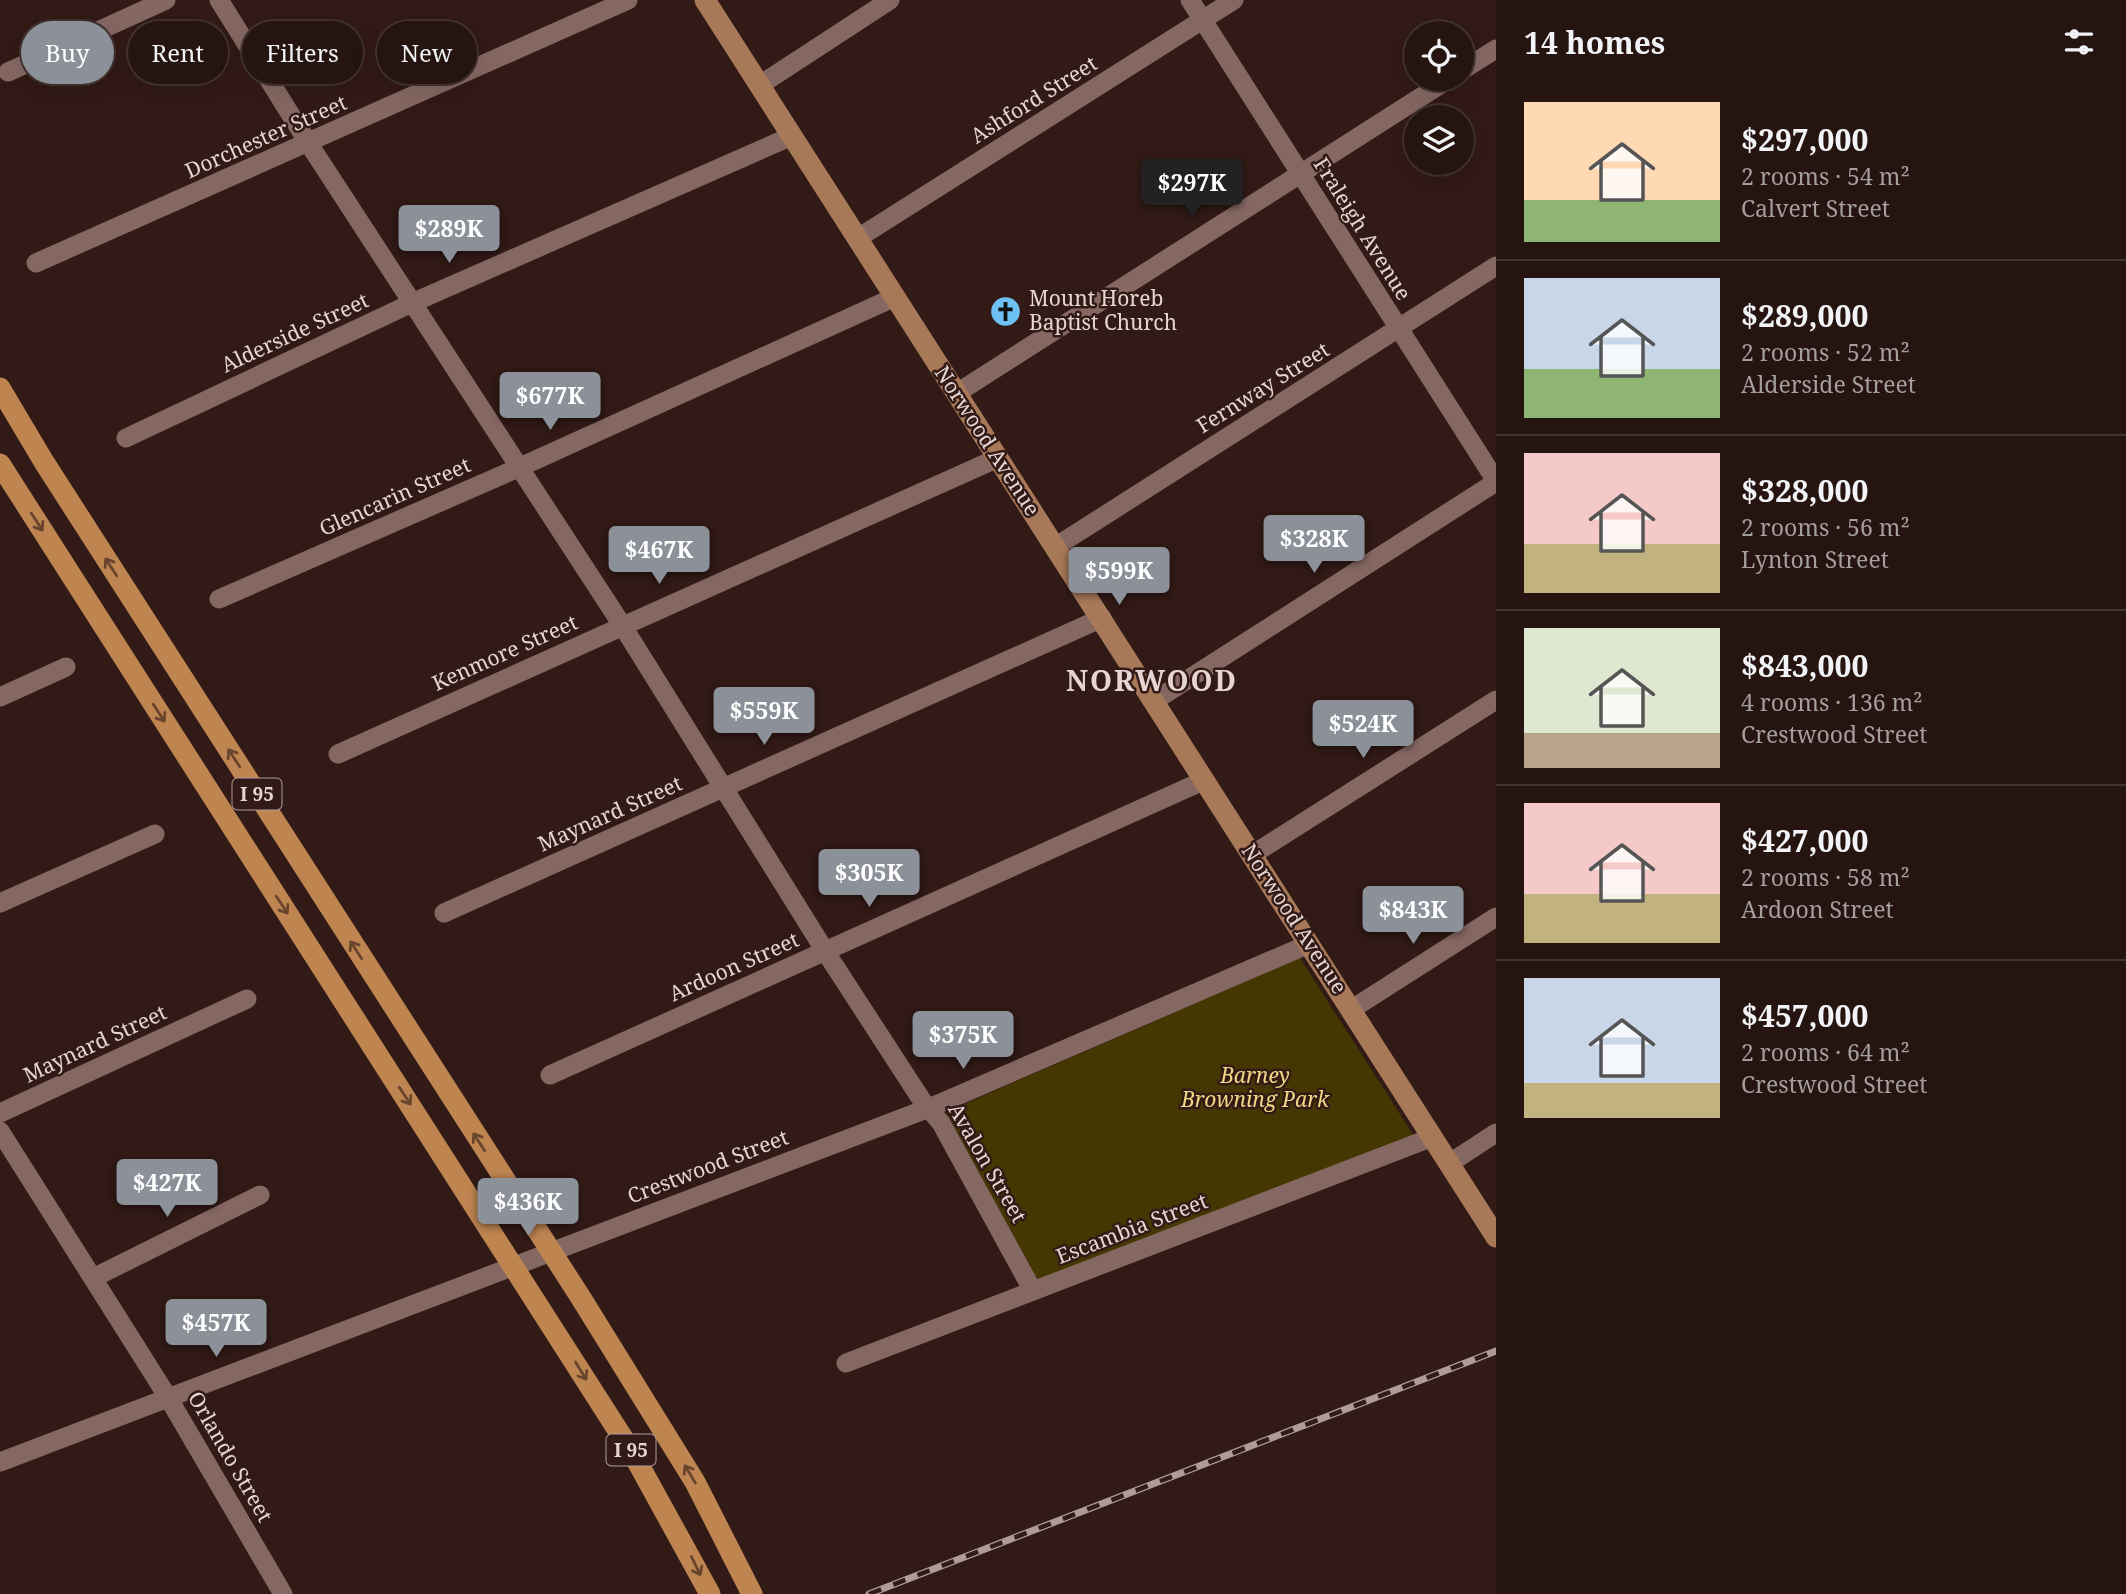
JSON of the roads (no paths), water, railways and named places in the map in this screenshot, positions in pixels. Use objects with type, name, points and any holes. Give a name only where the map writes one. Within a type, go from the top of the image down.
[{"type":"highway","name":"I 95","points":[[0,388],[44,462],[581,1297],[695,1482],[749,1586]]},
{"type":"highway","name":"I 95","points":[[0,464],[633,1454],[710,1593]]},
{"type":"main road","name":"Norwood Avenue","points":[[705,0],[1496,1237]]},
{"type":"street","points":[[8,72],[166,0]]},
{"type":"street","name":"Avalon Street","points":[[219,0],[309,144],[622,625],[825,951],[941,1123],[1033,1291]]},
{"type":"street","name":"Dorchester Street","points":[[36,263],[628,0]]},
{"type":"street","points":[[760,85],[890,0]]},
{"type":"street","name":"Fraleigh Avenue","points":[[1190,0],[1496,482]]},
{"type":"street","name":"Ashford Street","points":[[858,238],[1234,0]]},
{"type":"street","points":[[1474,63],[1496,49]]},
{"type":"street","points":[[957,393],[1430,91]]},
{"type":"street","name":"Alderside Street","points":[[126,438],[412,303],[792,135]]},
{"type":"street","name":"Fernway Street","points":[[1055,547],[1496,266]]},
{"type":"street","name":"Glencarin Street","points":[[219,600],[895,297]]},
{"type":"street","name":"Kenmore Street","points":[[338,754],[998,458]]},
{"type":"street","points":[[1154,701],[1496,482]]},
{"type":"street","name":"Maynard Street","points":[[444,913],[1102,618]]},
{"type":"street","points":[[0,696],[66,667]]},
{"type":"street","points":[[1252,855],[1496,700]]},
{"type":"street","name":"Ardoon Street","points":[[550,1075],[1205,780]]},
{"type":"street","points":[[0,903],[155,834]]},
{"type":"street","points":[[1352,1009],[1496,917]]},
{"type":"street","name":"Crestwood Street","points":[[0,1462],[929,1108],[1309,944]]},
{"type":"street","name":"Maynard Street","points":[[0,1113],[247,999]]},
{"type":"street","name":"Orlando Street","points":[[0,1132],[169,1399],[283,1594]]},
{"type":"street","points":[[1450,1163],[1496,1133]]},
{"type":"street","name":"Escambia Street","points":[[846,1363],[1433,1137]]},
{"type":"street","points":[[93,1278],[260,1195]]},
{"type":"railway","points":[[869,1594],[1496,1351]]},
{"type":"place","name":"Mount Horeb Baptist Church","points":[[1006,311]]},
{"type":"district","name":"NORWOOD","points":[[1152,681]]},
{"type":"park label","name":"Barney Browning Park","points":[[1255,1088]]}]
